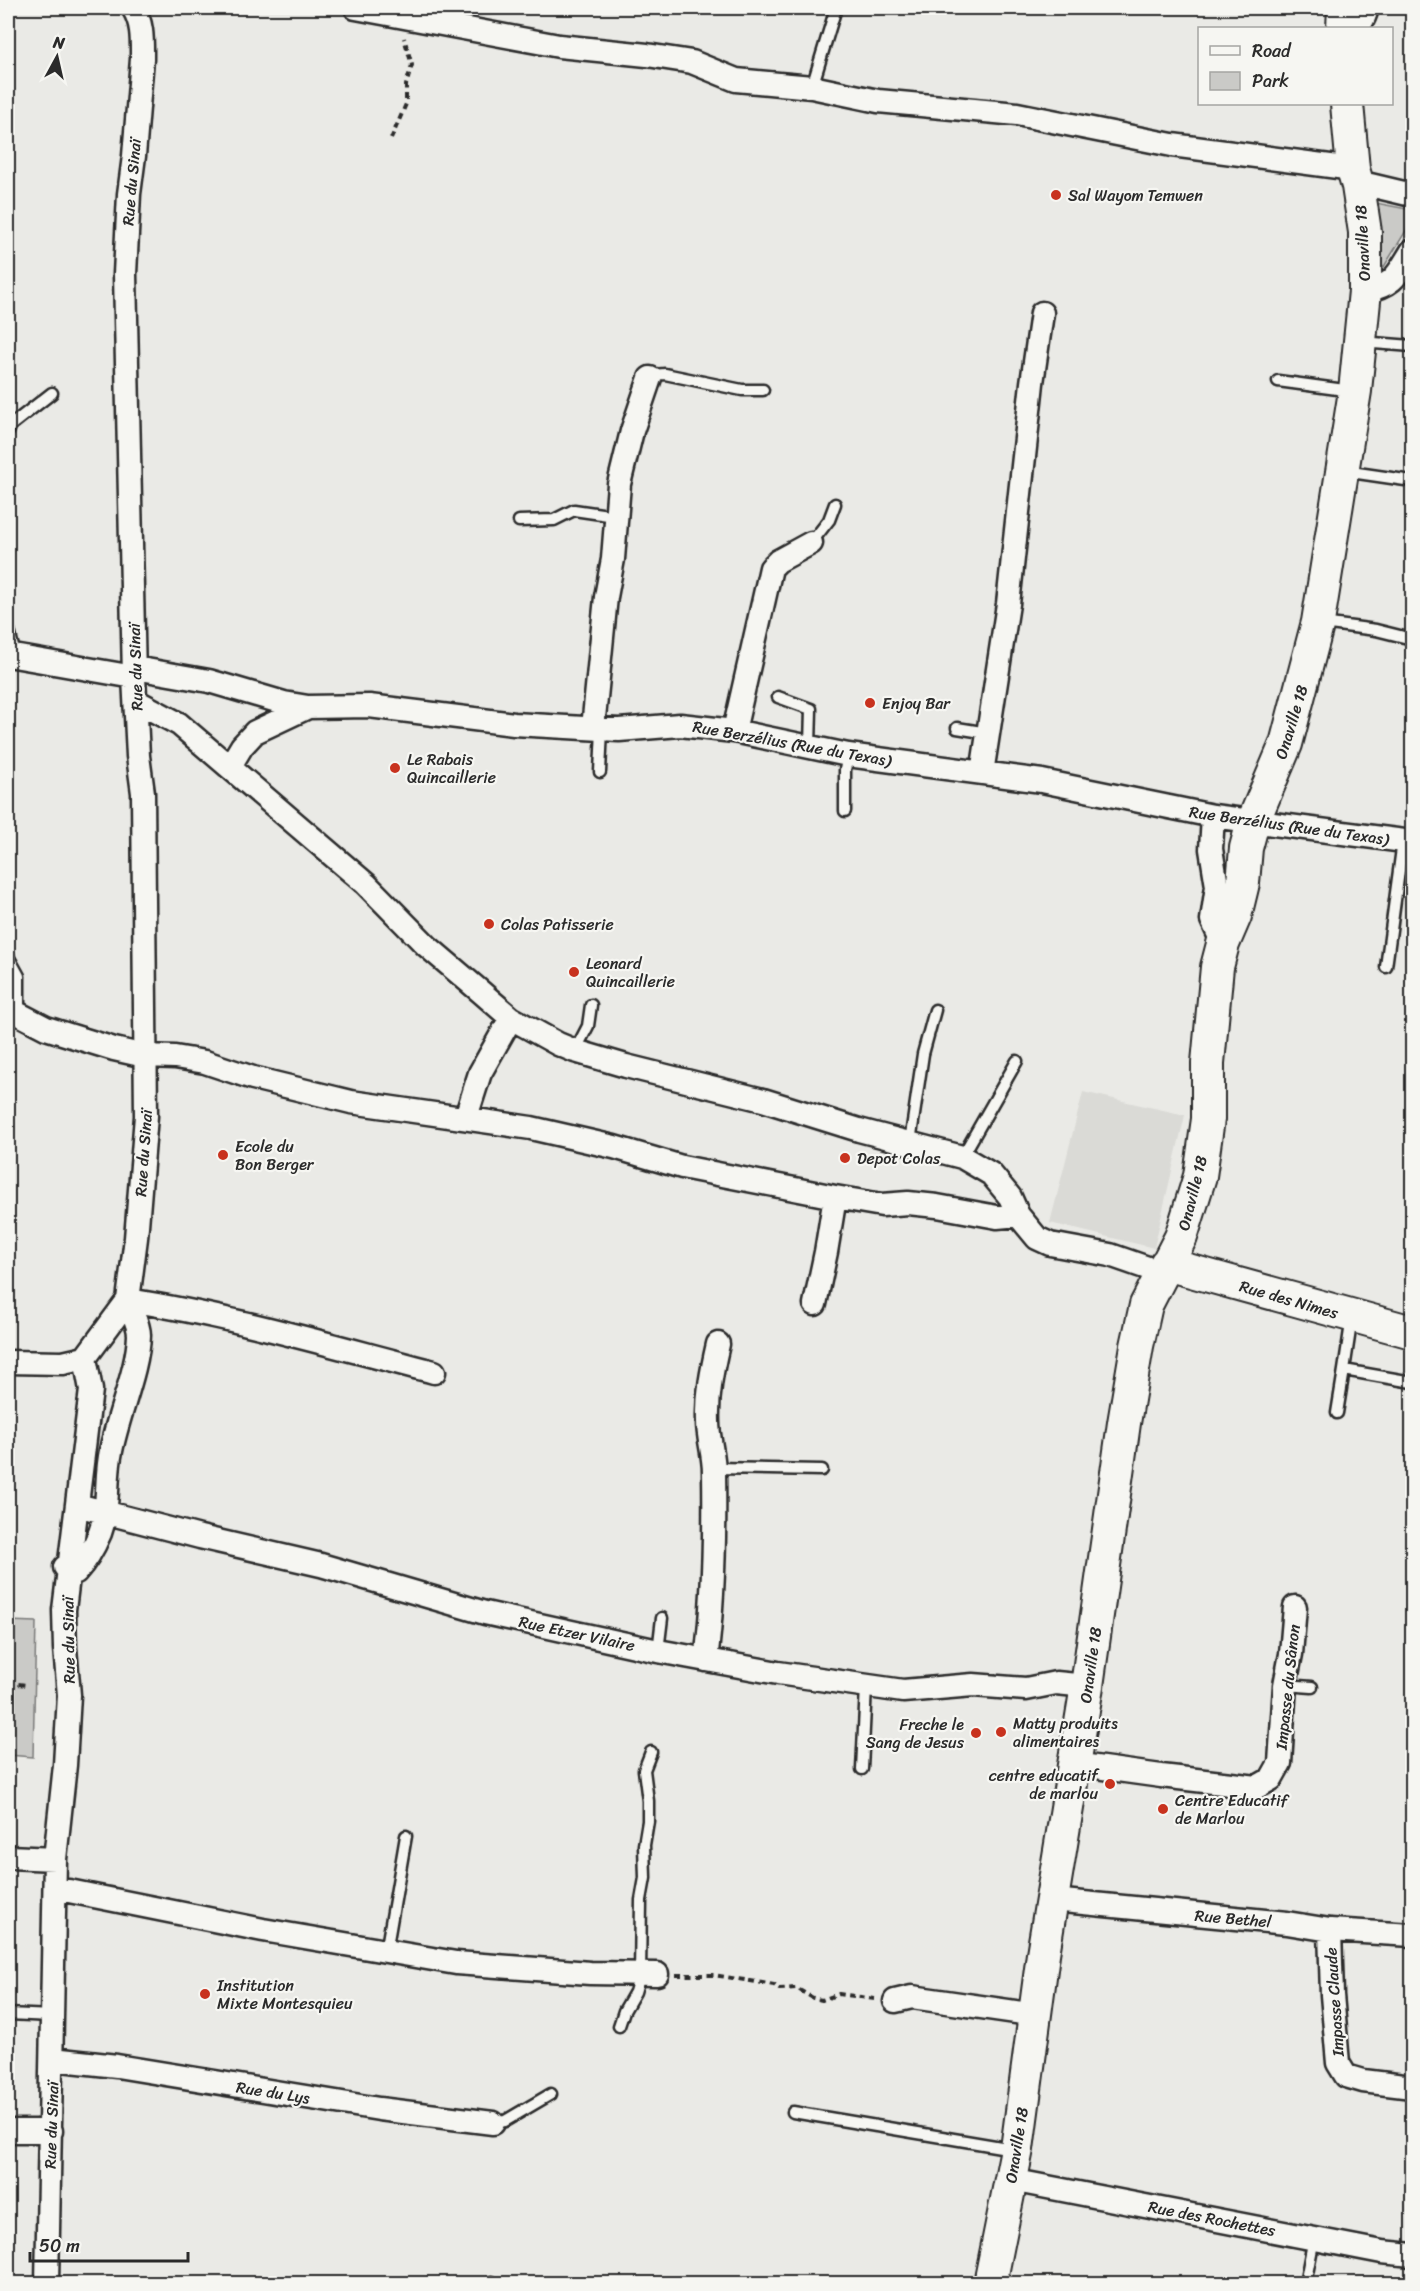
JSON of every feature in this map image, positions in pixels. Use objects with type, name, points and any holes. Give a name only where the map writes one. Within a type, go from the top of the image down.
[{"type":"street","points":[[356,8],[559,46],[692,62],[736,80],[812,87],[878,101],[1017,114],[1172,145],[1355,177],[1370,186],[1413,195]]},
{"type":"street","points":[[1343,27],[1344,8]]},
{"type":"street","points":[[1358,27],[1365,17],[1367,8]]},
{"type":"street","name":"Rue du Sinaï","points":[[47,2283],[55,1859],[68,1737],[69,1695],[64,1610],[91,1390],[85,1358],[128,1299],[136,1238],[146,1116],[144,815],[135,701],[125,274],[129,194],[142,59],[139,10]]},
{"type":"street","name":"Onaville 18","points":[[990,2283],[1017,2149],[1137,1346],[1146,1305],[1181,1237],[1200,1176],[1208,1119],[1208,1063],[1213,998],[1223,944],[1235,916],[1243,883],[1246,848],[1252,822],[1286,744],[1318,622],[1355,391],[1365,291],[1365,232],[1355,177],[1347,105]]},
{"type":"street","points":[[1365,291],[1380,288],[1393,280],[1413,251]]},
{"type":"street","points":[[982,773],[1008,604],[1032,383],[1042,313]]},
{"type":"street","points":[[597,728],[606,597],[613,559],[619,484],[632,430],[650,378]]},
{"type":"street","points":[[734,731],[771,568],[778,561],[811,543]]},
{"type":"street","name":"Rue Berzélius (Rue du Texas)","points":[[11,656],[209,681],[284,703],[308,707],[369,706],[514,724],[619,730],[680,724],[734,731],[849,755],[1042,781],[1213,816],[1408,842]]},
{"type":"street","points":[[135,701],[179,724],[230,766],[366,884],[427,946],[511,1018],[575,1051],[763,1100],[859,1130],[962,1157],[991,1174],[1010,1197],[1018,1215],[1037,1238],[1050,1244],[1110,1255],[1164,1269]]},
{"type":"street","points":[[230,766],[242,746],[255,732],[308,707]]},
{"type":"street","points":[[1213,816],[1212,849],[1217,886],[1212,920],[1223,944]]},
{"type":"street","points":[[13,1013],[46,1028],[114,1049],[145,1056],[175,1057],[205,1062],[253,1078],[351,1102],[531,1128],[614,1147],[682,1167],[882,1205],[908,1203],[997,1217],[1018,1215]]},
{"type":"street","points":[[466,1117],[480,1073],[511,1018]]},
{"type":"street","points":[[815,1304],[835,1197]]},
{"type":"street","name":"Rue des Nimes","points":[[1164,1269],[1413,1332]]},
{"type":"street","points":[[69,1572],[76,1572],[87,1559],[100,1532],[106,1511],[110,1454],[119,1413],[133,1368],[139,1333],[128,1299],[319,1342],[434,1372]]},
{"type":"street","points":[[706,1660],[711,1597],[714,1468],[708,1422],[710,1379],[718,1344]]},
{"type":"street","points":[[8,1362],[63,1363],[85,1358]]},
{"type":"street","name":"Rue Etzer Vilaire","points":[[76,1513],[106,1511],[129,1519],[321,1565],[485,1613],[706,1660],[866,1687],[903,1691],[972,1685],[1026,1689],[1056,1683],[1087,1686]]},
{"type":"street","name":"Impasse du Sânon","points":[[1074,1764],[1257,1787],[1270,1779],[1280,1763],[1285,1685],[1291,1654],[1295,1607]]},
{"type":"street","points":[[8,1857],[55,1859]]},
{"type":"street","points":[[55,1891],[69,1891],[274,1932],[456,1963],[648,1975]]},
{"type":"street","name":"Rue Bethel","points":[[1053,1900],[1287,1923],[1330,1930],[1413,1935]]},
{"type":"street","name":"Impasse Claude","points":[[1330,1930],[1332,1995],[1338,2063],[1346,2076],[1413,2086]]},
{"type":"street","points":[[895,2001],[912,1997],[1036,2014]]},
{"type":"street","name":"Rue du Lys","points":[[52,2059],[117,2066],[379,2109],[493,2123]]},
{"type":"street","points":[[8,2131],[51,2131]]},
{"type":"street","name":"Rue des Rochettes","points":[[1011,2180],[1382,2252],[1413,2255]]},
{"type":"lane","points":[[812,87],[836,8]]},
{"type":"lane","points":[[1361,342],[1413,346]]},
{"type":"lane","points":[[650,378],[652,375],[664,374],[741,390],[763,390]]},
{"type":"lane","points":[[1278,381],[1355,391]]},
{"type":"lane","points":[[8,432],[11,425],[52,393]]},
{"type":"lane","points":[[1341,471],[1413,481]]},
{"type":"lane","points":[[811,543],[829,520],[835,504]]},
{"type":"lane","points":[[519,521],[554,520],[574,510],[615,516]]},
{"type":"lane","points":[[1318,622],[1376,630],[1413,639]]},
{"type":"lane","points":[[8,626],[11,656]]},
{"type":"lane","points":[[778,697],[811,709],[810,746]]},
{"type":"lane","points":[[597,728],[600,772]]},
{"type":"lane","points":[[957,728],[988,733]]},
{"type":"lane","points":[[845,811],[845,770],[849,755]]},
{"type":"lane","points":[[1386,967],[1408,842]]},
{"type":"lane","points":[[8,956],[19,976],[13,1013]]},
{"type":"lane","points":[[575,1051],[588,1026],[591,1005]]},
{"type":"lane","points":[[910,1142],[923,1054],[934,1010]]},
{"type":"lane","points":[[962,1157],[1017,1061]]},
{"type":"lane","points":[[1337,1413],[1352,1317]]},
{"type":"lane","points":[[1344,1370],[1413,1382]]},
{"type":"lane","points":[[714,1468],[822,1470]]},
{"type":"lane","points":[[658,1651],[662,1618]]},
{"type":"lane","points":[[1285,1685],[1312,1687]]},
{"type":"lane","points":[[862,1769],[866,1687]]},
{"type":"lane","points":[[619,2026],[624,2011],[648,1975],[641,1900],[645,1878],[644,1845],[648,1821],[644,1770],[651,1752]]},
{"type":"lane","points":[[386,1952],[406,1836]]},
{"type":"lane","points":[[8,2014],[52,2016]]},
{"type":"lane","points":[[493,2123],[505,2121],[551,2094]]},
{"type":"lane","points":[[793,2112],[1017,2149]]},
{"type":"lane","points":[[1305,2283],[1314,2238]]},
{"type":"path","points":[[391,140],[406,104],[406,85],[412,65],[403,32],[407,17]]},
{"type":"path","points":[[8,1683],[27,1685]]},
{"type":"path","points":[[648,1975],[714,1975],[774,1985],[779,1989],[796,1988],[813,1998],[822,2000],[839,1994],[895,2001]]},
{"type":"shaded area","points":[[1083,1092],[1185,1115],[1154,1248],[1050,1223]]},
{"type":"green space","points":[[1376,203],[1412,210],[1412,221],[1382,270]]},
{"type":"green space","points":[[8,1621],[36,1622],[33,1757],[8,1755]]},
{"type":"place","name":"Sal Wayom Temwen","points":[[1056,195]]},
{"type":"place","name":"Enjoy Bar","points":[[870,703]]},
{"type":"place","name":"Le Rabais Quincaillerie","points":[[395,768]]},
{"type":"place","name":"Colas Patisserie","points":[[489,924]]},
{"type":"place","name":"Leonard Quincaillerie","points":[[574,972]]},
{"type":"place","name":"Ecole du Bon Berger","points":[[223,1155]]},
{"type":"place","name":"Depot Colas","points":[[845,1158]]},
{"type":"place","name":"Matty produits alimentaires","points":[[1001,1732]]},
{"type":"place","name":"Freche le Sang de Jesus","points":[[976,1733]]},
{"type":"place","name":"centre educatif de marlou","points":[[1110,1784]]},
{"type":"place","name":"Centre Educatif de Marlou","points":[[1163,1809]]},
{"type":"place","name":"Institution Mixte Montesquieu","points":[[205,1994]]}]
